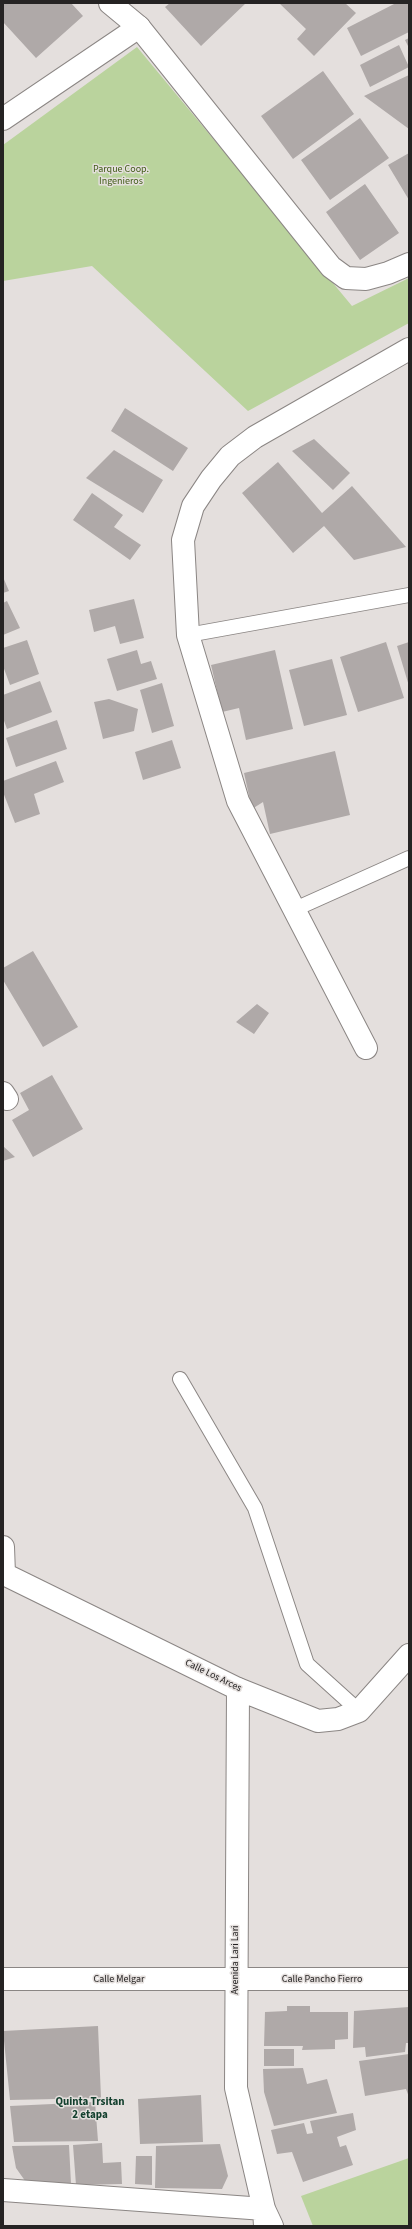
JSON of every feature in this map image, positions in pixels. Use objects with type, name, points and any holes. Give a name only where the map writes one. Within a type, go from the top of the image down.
[{"type":"street","points":[[110,3],[139,28],[331,267],[346,278],[366,279],[388,274],[409,264]]},
{"type":"street","points":[[3,119],[139,28]]},
{"type":"street","points":[[366,1048],[293,910],[238,801],[188,636],[183,540],[193,506],[211,479],[230,456],[255,437],[409,349]]},
{"type":"street","points":[[3,1547],[4,1574]]},
{"type":"street","name":"Calle Los Arces","points":[[4,1574],[238,1689],[318,1721],[338,1719],[359,1711],[409,1655]]},
{"type":"street","name":"Avenida Lari Lari","points":[[238,1689],[236,2088],[267,2220]]},
{"type":"street","name":"Calle Melgar","points":[[3,1979],[236,1981]]},
{"type":"street","name":"Calle Pancho Fierro","points":[[236,1981],[409,1979]]},
{"type":"street","points":[[3,2190],[267,2220]]},
{"type":"lane","points":[[188,636],[409,595]]},
{"type":"lane","points":[[293,910],[409,858]]},
{"type":"lane","points":[[180,1379],[255,1508],[307,1664],[359,1711]]},
{"type":"green space","name":"Parque Coop. Ingenieros","points":[[137,47],[352,306],[409,278],[409,323],[248,411],[92,266],[3,281],[3,145]]},
{"type":"green space","points":[[409,2158],[409,2226],[313,2226],[301,2196]]},
{"type":"building","points":[[3,3],[71,3],[83,16],[36,58],[3,22]]},
{"type":"building","points":[[170,3],[246,3],[201,46],[165,7]]},
{"type":"building","points":[[279,3],[345,3],[356,13],[314,56],[297,39],[306,29]]},
{"type":"building","points":[[396,3],[409,3],[409,32],[361,56],[347,28]]},
{"type":"building","points":[[409,38],[409,48],[405,40]]},
{"type":"building","points":[[399,45],[409,67],[370,87],[360,65]]},
{"type":"building","points":[[323,71],[354,114],[293,159],[261,116]]},
{"type":"building","points":[[409,75],[409,129],[364,96]]},
{"type":"building","points":[[360,118],[389,158],[330,200],[301,160]]},
{"type":"building","points":[[409,153],[409,200],[388,165]]},
{"type":"building","points":[[365,184],[399,233],[360,260],[326,212]]},
{"type":"building","points":[[125,408],[188,448],[173,471],[111,431]]},
{"type":"building","points":[[314,439],[350,473],[333,490],[292,451]]},
{"type":"building","points":[[114,450],[163,480],[143,513],[86,478]]},
{"type":"building","points":[[278,462],[322,513],[352,486],[406,547],[354,560],[324,526],[293,553],[242,493]]},
{"type":"building","points":[[92,493],[123,515],[114,527],[141,545],[130,560],[73,520]]},
{"type":"building","points":[[3,577],[9,591],[3,593]]},
{"type":"building","points":[[134,599],[144,638],[120,644],[115,626],[94,632],[89,610]]},
{"type":"building","points":[[7,601],[20,628],[3,635],[3,603]]},
{"type":"building","points":[[27,640],[39,674],[10,685],[3,666],[3,648]]},
{"type":"building","points":[[386,642],[404,698],[358,712],[340,657]]},
{"type":"building","points":[[409,642],[409,686],[397,646]]},
{"type":"building","points":[[137,650],[141,664],[151,661],[157,679],[117,691],[107,659]]},
{"type":"building","points":[[275,650],[293,729],[246,740],[239,708],[222,712],[211,665]]},
{"type":"building","points":[[332,659],[347,715],[304,726],[289,670]]},
{"type":"building","points":[[40,681],[52,712],[7,729],[3,718],[3,695]]},
{"type":"building","points":[[162,683],[174,726],[152,733],[140,690]]},
{"type":"building","points":[[109,699],[138,709],[134,731],[103,739],[94,702]]},
{"type":"building","points":[[57,720],[67,749],[16,767],[6,738]]},
{"type":"building","points":[[172,740],[181,768],[143,780],[135,752]]},
{"type":"building","points":[[335,751],[350,815],[270,834],[263,802],[252,809],[244,773]]},
{"type":"building","points":[[56,761],[64,782],[34,794],[40,814],[15,823],[3,792],[3,781]]},
{"type":"building","points":[[33,951],[78,1027],[43,1047],[3,980],[3,968]]},
{"type":"building","points":[[257,1004],[269,1013],[254,1034],[236,1022]]},
{"type":"building","points":[[52,1075],[83,1129],[33,1157],[12,1120],[29,1110],[20,1093]]},
{"type":"building","points":[[3,1146],[15,1157],[3,1161]]},
{"type":"building","points":[[287,2006],[310,2006],[310,2012],[348,2012],[348,2039],[335,2040],[335,2049],[302,2050],[303,2046],[264,2046],[265,2012],[287,2011]]},
{"type":"building","points":[[409,2007],[409,2043],[406,2043],[405,2052],[366,2057],[365,2047],[353,2048],[354,2011]]},
{"type":"building","points":[[98,2026],[101,2098],[10,2100],[3,2031]]},
{"type":"building","points":[[264,2049],[294,2049],[294,2066],[264,2066]]},
{"type":"building","points":[[409,2054],[409,2097],[406,2089],[365,2096],[359,2061]]},
{"type":"building","points":[[303,2068],[307,2084],[327,2079],[337,2113],[274,2126],[264,2092],[263,2069]]},
{"type":"building","points":[[201,2095],[203,2142],[140,2144],[138,2099]]},
{"type":"building","points":[[95,2102],[98,2141],[14,2142],[10,2106]]},
{"type":"building","points":[[353,2113],[356,2130],[337,2137],[340,2147],[346,2145],[353,2165],[303,2182],[292,2152],[277,2154],[271,2130],[304,2123],[307,2134],[313,2133],[310,2121]]},
{"type":"building","points":[[102,2143],[103,2163],[121,2162],[122,2184],[76,2185],[73,2145]]},
{"type":"building","points":[[220,2144],[228,2176],[222,2189],[155,2188],[156,2146]]},
{"type":"building","points":[[69,2145],[71,2184],[28,2185],[16,2168],[12,2146]]},
{"type":"building","points":[[136,2156],[152,2156],[152,2185],[135,2184]]},
{"type":"district","name":"Quinta Trsitan 2 etapa","points":[[90,2109]]}]
